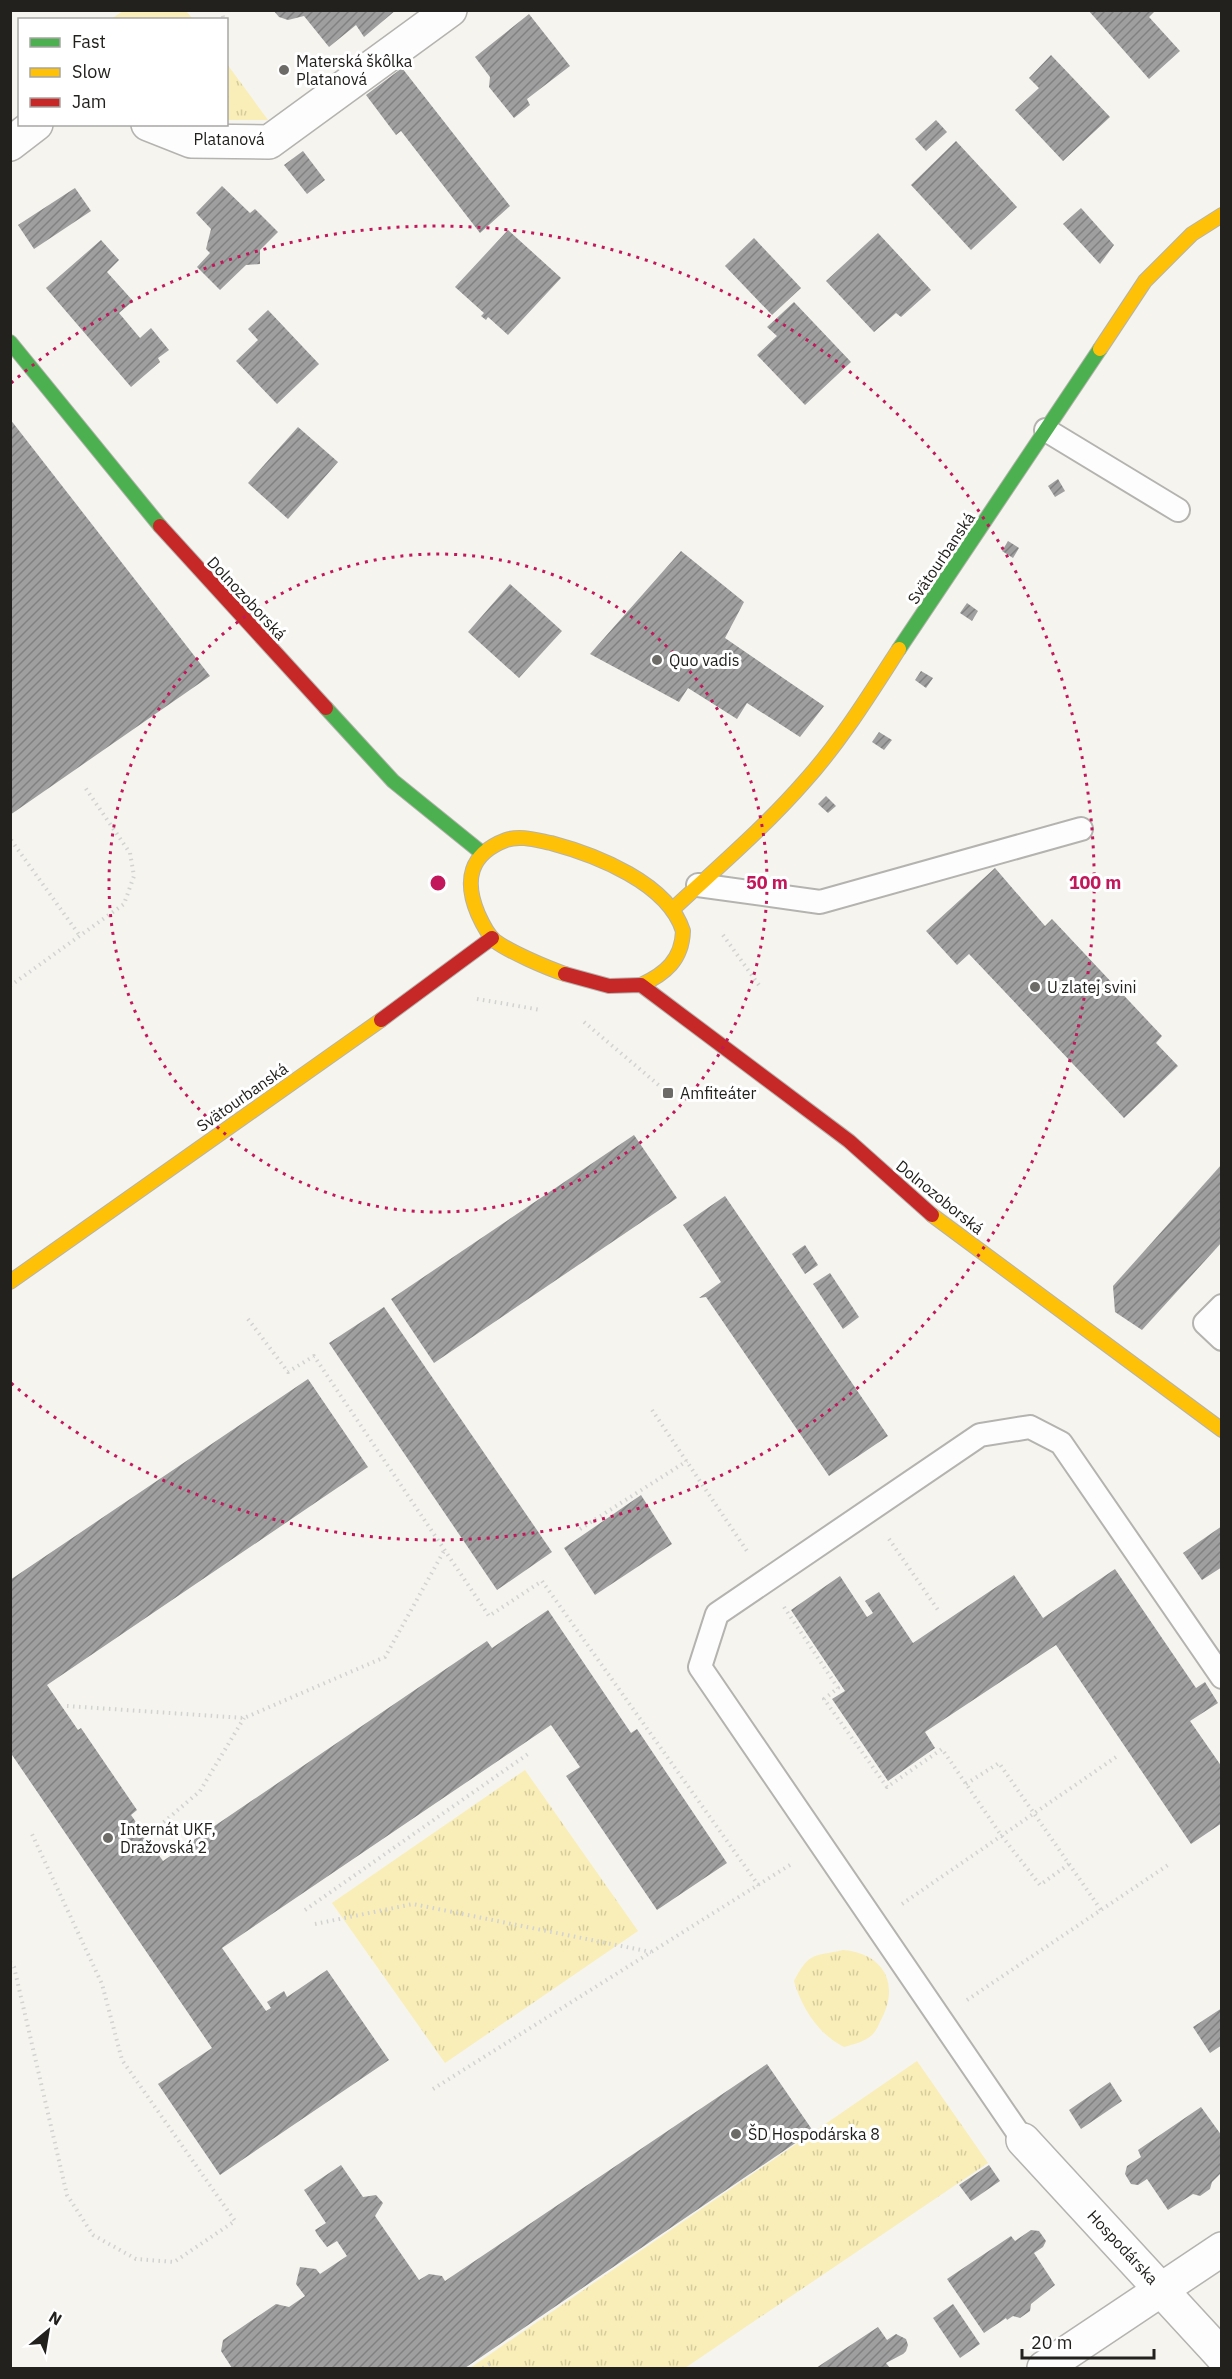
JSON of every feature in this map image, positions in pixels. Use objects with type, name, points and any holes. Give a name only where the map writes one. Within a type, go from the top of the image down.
[{"type":"street","name":"Platanová","points":[[153,126],[191,141],[269,142],[450,10]]},
{"type":"street","points":[[10,144],[33,126]]},
{"type":"street","name":"Svätourbanská","points":[[673,909],[763,826],[807,779],[848,726],[1145,281],[1192,234],[1221,215]]},
{"type":"street","name":"Dolnozoborská","points":[[10,342],[149,515],[393,781],[482,853]]},
{"type":"street","points":[[513,837],[546,840],[608,864],[645,884],[673,909],[684,931],[678,956],[666,974],[641,985],[624,988],[591,983],[530,959],[492,938],[475,907],[469,880],[482,853],[513,837]]},
{"type":"street","name":"Svätourbanská","points":[[10,1282],[431,985],[492,938]]},
{"type":"street","name":"Dolnozoborská","points":[[641,985],[849,1141],[926,1211],[1221,1430]]},
{"type":"street","name":"Hospodárska","points":[[1023,2140],[1221,2356]]},
{"type":"street","points":[[1044,2368],[1221,2249]]},
{"type":"lane","points":[[1046,430],[1178,510]]},
{"type":"lane","points":[[698,885],[820,902],[1081,829]]},
{"type":"lane","points":[[1221,1306],[1205,1323],[1221,1339]]},
{"type":"lane","points":[[1023,2140],[700,1667],[717,1614],[980,1436],[1030,1427],[1061,1443],[1221,1677]]},
{"type":"path","points":[[10,986],[124,904],[134,876],[130,852],[84,786]]},
{"type":"path","points":[[11,840],[80,936]]},
{"type":"path","points":[[698,885],[728,944],[761,988]]},
{"type":"path","points":[[468,997],[544,1010]]},
{"type":"path","points":[[577,1016],[668,1093]]},
{"type":"path","points":[[248,1319],[288,1372],[314,1356],[489,1616],[542,1581],[759,1886]]},
{"type":"path","points":[[652,1410],[838,1688],[824,1699],[887,1787],[942,1749],[1001,1835],[1040,1885],[1069,1864]]},
{"type":"path","points":[[580,1529],[687,1461]]},
{"type":"path","points":[[870,1511],[938,1610]]},
{"type":"path","points":[[67,1706],[244,1718],[385,1657],[445,1549]]},
{"type":"path","points":[[150,1834],[200,1791],[244,1718]]},
{"type":"path","points":[[305,1910],[528,1754]]},
{"type":"path","points":[[896,1908],[1119,1755]]},
{"type":"path","points":[[966,1784],[999,1763],[1101,1910]]},
{"type":"path","points":[[10,1962],[14,1967],[67,2195],[93,2235],[136,2259],[174,2262],[235,2221],[122,2060],[102,1984],[31,1832]]},
{"type":"path","points":[[433,2089],[759,1886],[822,1844]]},
{"type":"path","points":[[962,2004],[1168,1865]]},
{"type":"path","points":[[315,1924],[413,1904],[652,1952]]},
{"type":"path","points":[[483,2368],[491,2363]]},
{"type":"green space","points":[[123,11],[186,11],[192,18],[112,18]]},
{"type":"green space","points":[[228,65],[268,120],[228,120]]},
{"type":"green space","points":[[525,1770],[638,1931],[445,2063],[332,1903]]},
{"type":"green space","points":[[843,1950],[857,1952],[877,1963],[888,1981],[889,1993],[882,2018],[870,2037],[844,2047],[826,2035],[812,2019],[794,1981],[804,1964],[813,1957]]},
{"type":"green space","points":[[917,2061],[988,2163],[685,2368],[470,2368]]},
{"type":"building","points":[[273,10],[396,10],[364,37],[356,25],[329,47],[304,16],[288,20],[279,17]]},
{"type":"building","points":[[1088,10],[1156,10],[1149,17],[1180,51],[1149,79]]},
{"type":"building","points":[[529,14],[570,66],[527,99],[530,105],[514,118],[489,87],[490,77],[475,57]]},
{"type":"building","points":[[1051,55],[1110,117],[1063,161],[1015,110],[1039,88],[1029,78]]},
{"type":"building","points":[[402,68],[510,206],[480,233],[401,131],[396,135],[366,95]]},
{"type":"building","points":[[936,120],[947,132],[926,151],[915,139]]},
{"type":"building","points":[[956,141],[1017,207],[971,250],[911,185]]},
{"type":"building","points":[[303,151],[325,180],[307,194],[284,165]]},
{"type":"building","points":[[222,186],[250,213],[255,209],[278,232],[260,250],[260,264],[246,265],[220,290],[197,267],[210,253],[206,249],[211,229],[196,213]]},
{"type":"building","points":[[75,188],[91,211],[34,249],[18,225]]},
{"type":"building","points":[[1081,208],[1114,245],[1100,264],[1063,224]]},
{"type":"building","points":[[508,230],[561,278],[508,335],[488,317],[486,320],[481,316],[484,313],[455,287]]},
{"type":"building","points":[[878,233],[931,290],[901,317],[896,313],[874,332],[826,281]]},
{"type":"building","points":[[754,238],[801,288],[772,315],[725,266]]},
{"type":"building","points":[[101,240],[119,260],[107,272],[133,301],[119,313],[140,338],[151,328],[169,350],[158,358],[160,362],[131,387],[46,288]]},
{"type":"building","points":[[794,302],[851,362],[805,405],[757,355],[777,336],[767,327]]},
{"type":"building","points":[[268,310],[319,364],[277,404],[236,361],[258,340],[248,329]]},
{"type":"building","points":[[10,419],[210,676],[10,815]]},
{"type":"building","points":[[298,427],[338,462],[288,519],[248,483]]},
{"type":"building","points":[[1058,479],[1065,491],[1055,497],[1048,486]]},
{"type":"building","points":[[1008,541],[1019,548],[1013,558],[1002,551]]},
{"type":"building","points":[[681,551],[744,602],[725,638],[824,706],[800,737],[747,703],[737,719],[688,688],[679,702],[590,654]]},
{"type":"building","points":[[510,584],[562,631],[519,678],[468,632]]},
{"type":"building","points":[[967,603],[978,611],[972,621],[960,613]]},
{"type":"building","points":[[921,671],[933,678],[926,688],[915,680]]},
{"type":"building","points":[[879,732],[892,740],[884,750],[872,742]]},
{"type":"building","points":[[826,796],[836,806],[828,813],[818,804]]},
{"type":"building","points":[[995,868],[1045,926],[1052,919],[1162,1036],[1156,1043],[1178,1066],[1124,1118],[969,954],[957,965],[926,931]]},
{"type":"building","points":[[634,1135],[677,1198],[434,1363],[391,1299]]},
{"type":"building","points":[[1222,1164],[1222,1242],[1142,1330],[1115,1312],[1113,1286]]},
{"type":"building","points":[[725,1196],[888,1436],[829,1476],[706,1297],[699,1298],[721,1282],[683,1225]]},
{"type":"building","points":[[805,1245],[818,1265],[805,1274],[792,1254]]},
{"type":"building","points":[[830,1273],[859,1317],[843,1329],[813,1284]]},
{"type":"building","points":[[384,1307],[552,1552],[497,1590],[329,1343]]},
{"type":"building","points":[[308,1379],[368,1467],[47,1685],[78,1730],[81,1728],[137,1810],[131,1815],[163,1861],[487,1641],[492,1648],[548,1610],[631,1733],[637,1729],[727,1863],[657,1910],[566,1776],[580,1767],[551,1725],[222,1948],[266,2011],[271,2008],[267,2002],[284,1991],[287,1997],[327,1970],[389,2060],[220,2175],[158,2084],[212,2048],[10,1752],[10,1580]]},
{"type":"building","points":[[641,1495],[672,1544],[595,1595],[564,1548]]},
{"type":"building","points":[[1222,1526],[1222,1567],[1202,1580],[1183,1553]]},
{"type":"building","points":[[1115,1569],[1196,1688],[1205,1682],[1218,1703],[1190,1721],[1222,1767],[1222,1823],[1191,1844],[1056,1645],[925,1732],[935,1748],[888,1781],[832,1699],[845,1691],[791,1610],[840,1576],[867,1617],[873,1613],[865,1601],[879,1592],[913,1643],[1014,1575],[1043,1618]]},
{"type":"building","points":[[1222,2008],[1222,2045],[1210,2053],[1193,2027]]},
{"type":"building","points":[[767,2064],[813,2131],[465,2368],[232,2368],[221,2351],[223,2340],[276,2304],[289,2307],[305,2296],[296,2284],[300,2267],[316,2269],[320,2274],[347,2256],[337,2241],[327,2247],[317,2234],[315,2230],[326,2223],[304,2190],[341,2165],[363,2197],[376,2195],[383,2203],[375,2216],[419,2280],[429,2274],[442,2276],[445,2281]]},
{"type":"building","points":[[1110,2082],[1122,2101],[1081,2129],[1069,2110]]},
{"type":"building","points":[[1201,2107],[1222,2136],[1222,2172],[1212,2182],[1210,2189],[1200,2196],[1193,2194],[1168,2210],[1147,2179],[1138,2185],[1131,2184],[1125,2174],[1127,2166],[1141,2157],[1138,2150]]},
{"type":"building","points":[[989,2165],[1000,2181],[971,2201],[959,2185]]},
{"type":"building","points":[[1031,2230],[1039,2231],[1046,2241],[1043,2247],[1034,2253],[1055,2285],[1031,2304],[1030,2311],[1020,2318],[1013,2316],[1007,2320],[1006,2318],[984,2333],[947,2279],[1011,2236],[1015,2241]]},
{"type":"building","points":[[953,2304],[980,2344],[960,2358],[933,2318]]},
{"type":"building","points":[[878,2327],[887,2340],[896,2334],[906,2339],[908,2345],[903,2354],[886,2363],[890,2368],[816,2368]]},
{"type":"traffic: fast","points":[[10,342],[160,526]]},
{"type":"traffic: fast","points":[[899,649],[1100,349]]},
{"type":"traffic: fast","points":[[326,708],[393,781],[482,853]]},
{"type":"traffic: slow","points":[[1100,349],[1145,281],[1192,234],[1222,215]]},
{"type":"traffic: slow","points":[[673,909],[758,831],[805,781],[843,734],[899,649]]},
{"type":"traffic: slow","points":[[565,974],[495,941],[478,914],[471,890],[473,870],[484,853],[506,840],[534,839],[588,855],[609,863],[647,885],[662,899],[675,914],[683,931],[682,941],[671,965],[658,976],[641,985]]},
{"type":"traffic: slow","points":[[10,1282],[381,1020]]},
{"type":"traffic: slow","points":[[932,1215],[1222,1430]]},
{"type":"traffic: jam","points":[[160,526],[326,708]]},
{"type":"traffic: jam","points":[[381,1020],[492,938]]},
{"type":"traffic: jam","points":[[565,974],[609,986],[641,985],[849,1141],[932,1215]]},
{"type":"place","name":"Materská škôlka Platanová","points":[[284,70]]},
{"type":"place","name":"Quo vadis","points":[[657,660]]},
{"type":"place","name":"U zlatej svini","points":[[1035,987]]},
{"type":"place","name":"Amfiteáter","points":[[668,1093]]},
{"type":"place","name":"Internát UKF, Dražovská 2","points":[[108,1838]]},
{"type":"place","name":"ŠD Hospodárska 8","points":[[736,2134]]}]
